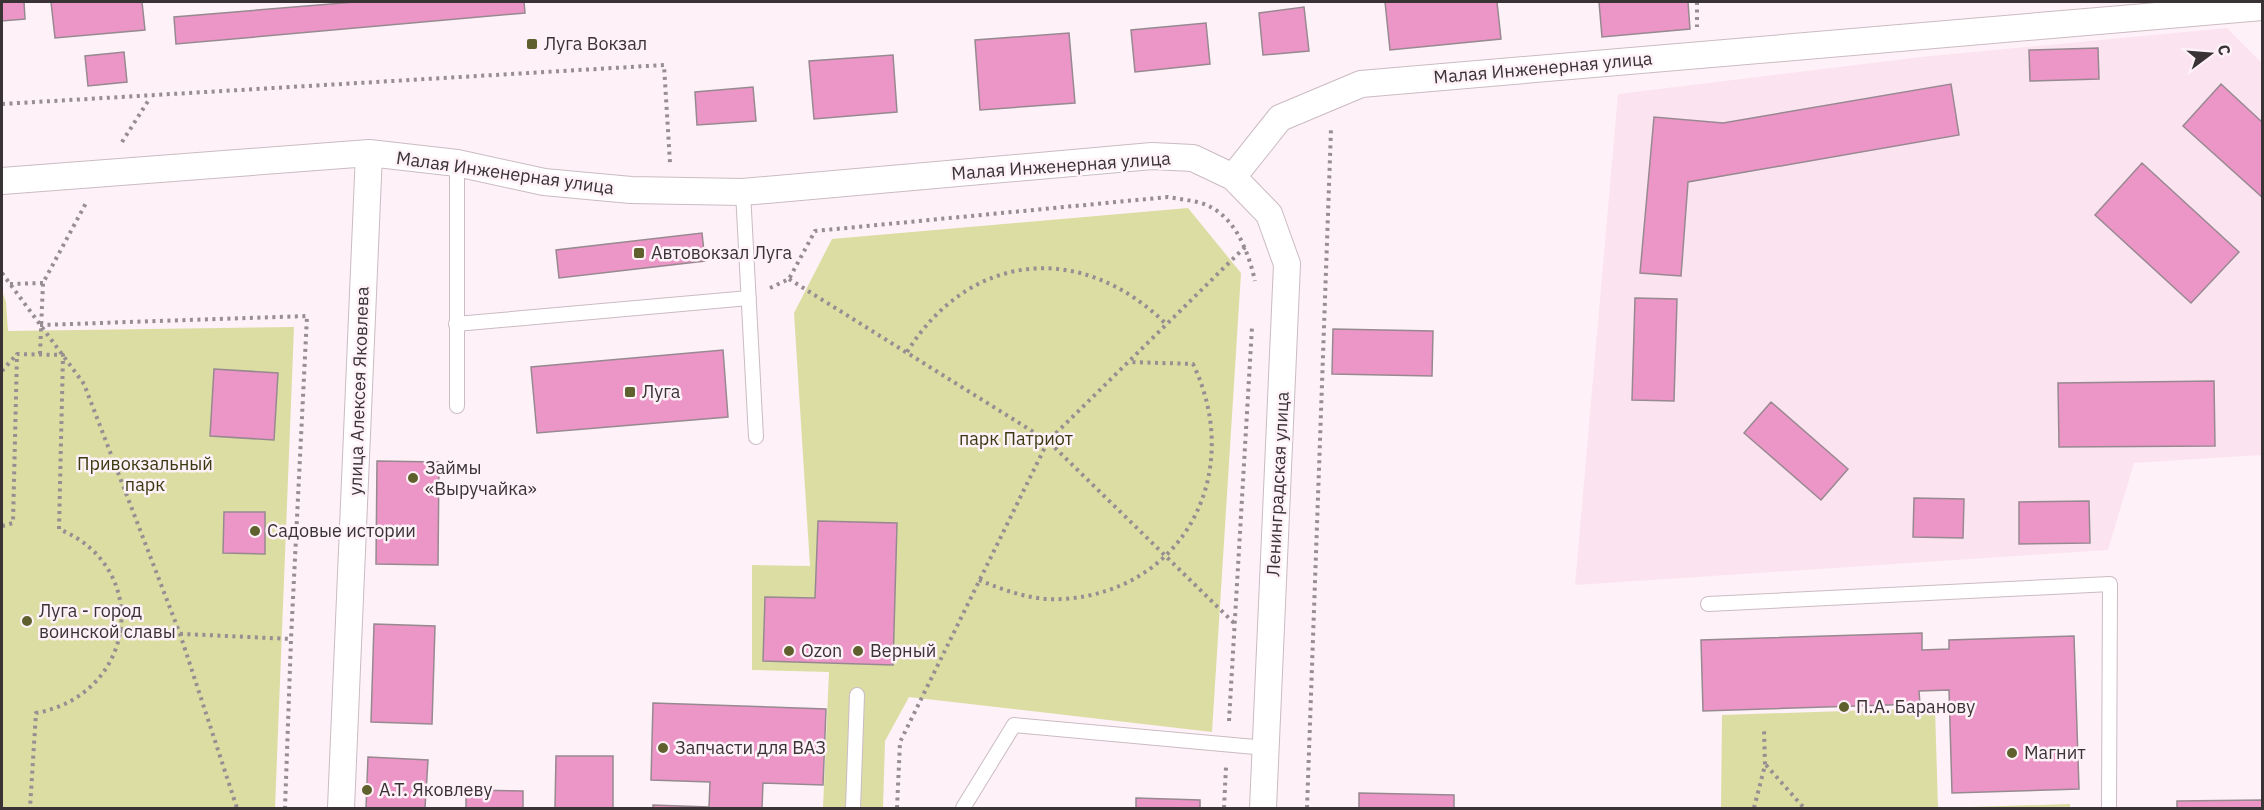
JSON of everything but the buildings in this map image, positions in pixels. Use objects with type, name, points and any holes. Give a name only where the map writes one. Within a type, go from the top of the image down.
[{"type":"street","name":"Малая Инженерная улица","points":[[2,181],[369,153],[457,163],[544,182],[631,190],[743,192],[1152,156],[1193,158],[1233,177],[1280,118],[1361,84],[2262,7]]},
{"type":"street","name":"улица Алексея Яковлева","points":[[341,808],[369,153]]},
{"type":"street","name":"Ленинградская улица","points":[[1233,177],[1269,214],[1287,264],[1263,808]]},
{"type":"lane","points":[[457,163],[457,406]]},
{"type":"lane","points":[[743,192],[756,437]]},
{"type":"lane","points":[[456,324],[749,298]]},
{"type":"lane","points":[[1708,604],[2110,584],[2109,808]]},
{"type":"lane","points":[[853,808],[857,695]]},
{"type":"lane","points":[[963,808],[1014,725],[1266,748]]},
{"type":"path","points":[[2,104],[664,66],[672,191]]},
{"type":"path","points":[[1307,808],[1332,96]]},
{"type":"path","points":[[40,354],[43,283],[103,174],[150,97]]},
{"type":"path","points":[[749,298],[789,279],[815,231],[1168,197],[1203,203],[1229,222],[1246,246],[1255,280],[1254,292]]},
{"type":"path","points":[[897,808],[900,742],[1048,441],[1246,246]]},
{"type":"path","points":[[907,352],[932,317],[957,295],[980,282],[1029,269],[1071,271],[1105,279],[1141,301],[1166,324]]},
{"type":"path","points":[[2,273],[84,384],[180,634],[237,808]]},
{"type":"path","points":[[789,279],[1048,441],[1235,624]]},
{"type":"path","points":[[9,284],[43,283]]},
{"type":"path","points":[[40,325],[307,316],[285,808]]},
{"type":"path","points":[[1224,808],[1252,316]]},
{"type":"path","points":[[2,526],[13,523],[17,354]]},
{"type":"path","points":[[2,371],[17,354],[63,355],[59,529],[74,535],[99,556],[116,585],[122,618],[117,647],[104,674],[83,695],[57,709],[36,713],[30,808]]},
{"type":"path","points":[[979,580],[1005,591],[1033,598],[1071,598],[1117,587],[1142,574],[1165,556],[1193,519],[1210,477],[1214,430],[1210,408],[1193,364],[1128,362]]},
{"type":"path","points":[[120,631],[291,639]]},
{"type":"path","points":[[1754,808],[1765,765],[1764,728]]},
{"type":"path","points":[[1765,765],[1804,808]]},
{"type":"shaded area","points":[[2227,28],[2262,63],[2262,455],[2134,463],[2108,550],[1575,585],[1618,94],[1921,57]]},
{"type":"green space","name":"парк Патриот","points":[[1188,208],[1241,273],[1212,732],[909,697],[885,741],[883,808],[823,808],[829,672],[752,670],[752,565],[810,566],[794,313],[832,239]]},
{"type":"green space","name":"Привокзальный парк","points":[[2,291],[6,302],[8,331],[294,327],[275,808],[2,808]]},
{"type":"green space","points":[[1935,708],[1938,808],[1721,808],[1722,715]]},
{"type":"green space","points":[[2070,804],[2070,808],[1938,808]]},
{"type":"place","name":"Луга Вокзал","points":[[532,44]]},
{"type":"place","name":"Автовокзал Луга","points":[[639,253]]},
{"type":"place","name":"Луга","points":[[630,392]]},
{"type":"place","name":"Займы «Выручайка»","points":[[413,478]]},
{"type":"place","name":"Садовые истории","points":[[255,531]]},
{"type":"place","name":"Луга - город воинской славы","points":[[27,621]]},
{"type":"place","name":"Ozon","points":[[789,651]]},
{"type":"place","name":"Верный","points":[[858,651]]},
{"type":"place","name":"П.А. Баранову","points":[[1844,707]]},
{"type":"place","name":"Запчасти для ВАЗ","points":[[663,748]]},
{"type":"place","name":"Магнит","points":[[2012,753]]},
{"type":"place","name":"А.Т. Яковлеву","points":[[367,790]]}]
